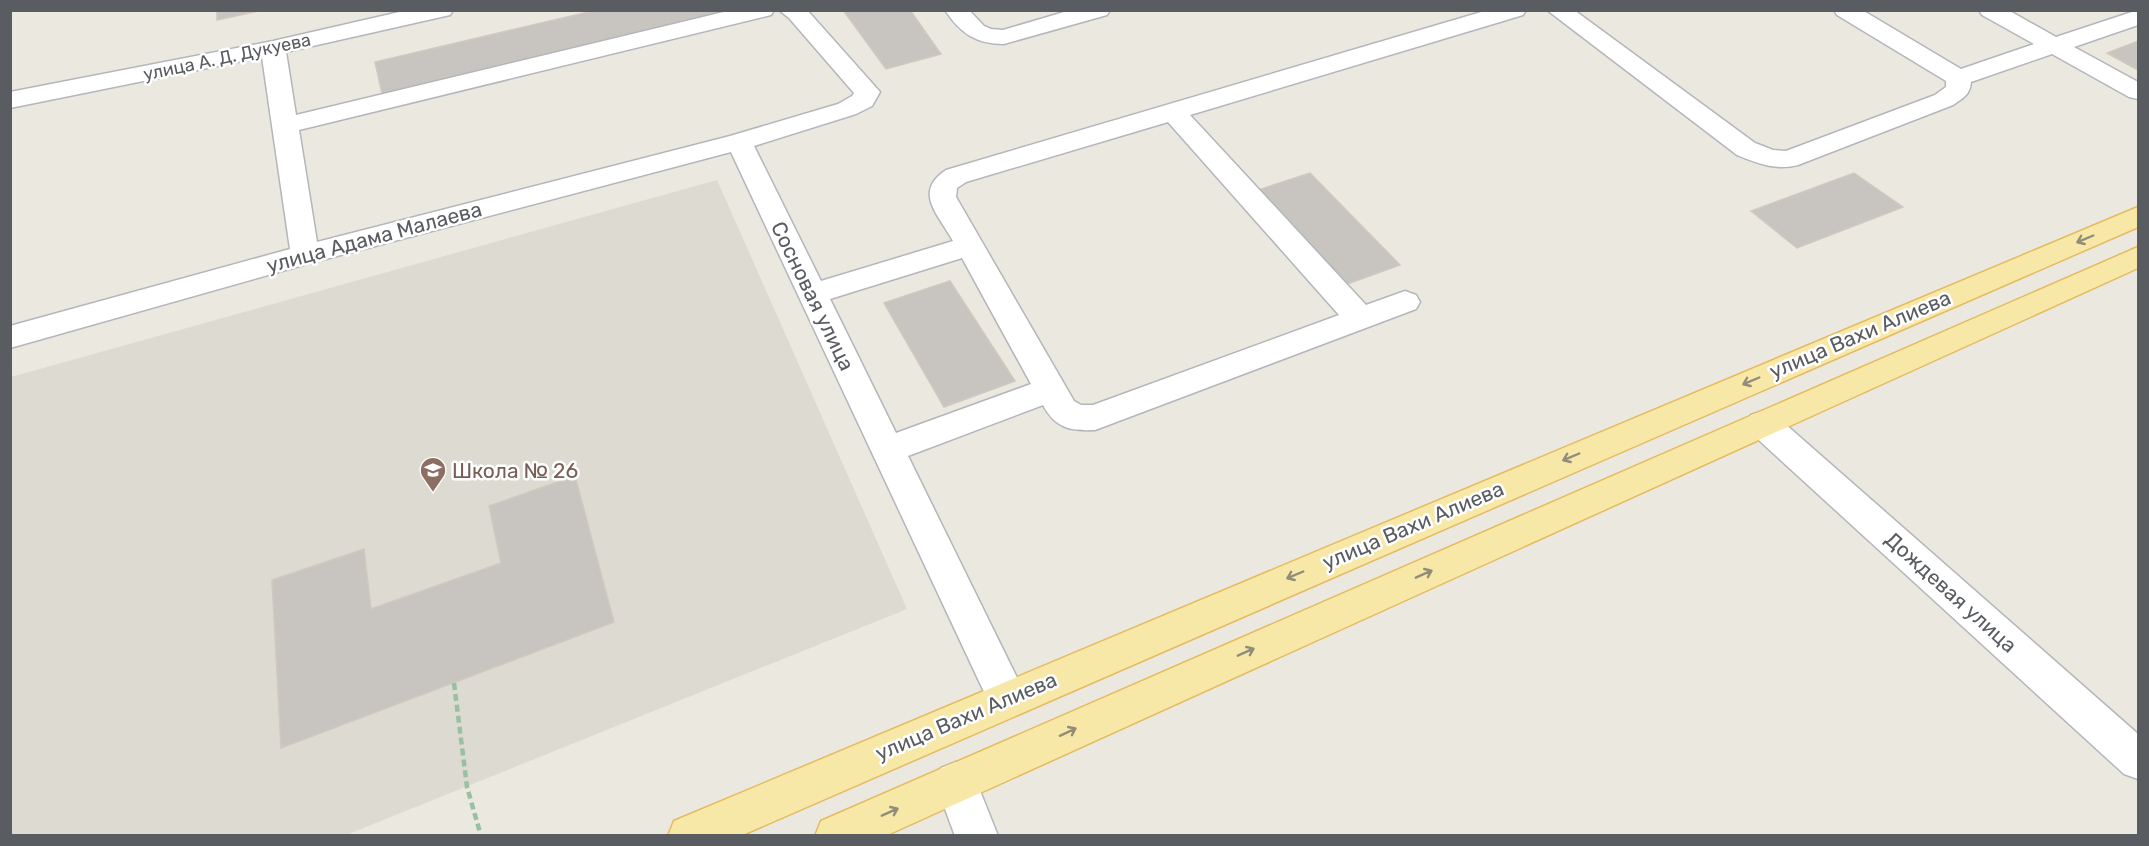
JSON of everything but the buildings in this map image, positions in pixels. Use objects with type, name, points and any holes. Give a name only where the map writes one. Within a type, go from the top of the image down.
[{"type":"main road","name":"улица Вахи Алиева","points":[[689,836],[1007,698],[2139,216]]},
{"type":"main road","name":"улица Вахи Алиева","points":[[836,836],[2139,257]]},
{"type":"street","name":"улица А. Д. Дукуева","points":[[10,100],[273,48],[442,10]]},
{"type":"street","points":[[286,125],[763,10]]},
{"type":"street","name":"улица Адама Малаева","points":[[10,336],[304,255],[739,142],[847,110],[863,101],[867,92],[797,13],[790,10]]},
{"type":"street","points":[[956,10],[975,31],[988,38],[1004,37],[1099,10]]},
{"type":"street","points":[[1405,302],[1095,417],[1077,418],[1062,410],[942,197],[944,184],[956,176],[1515,10]]},
{"type":"street","points":[[1558,10],[1746,149],[1769,158],[1789,159],[1944,100],[1958,90],[1959,78]]},
{"type":"street","points":[[1845,10],[1959,78],[2139,17]]},
{"type":"street","points":[[1990,10],[2139,92]]},
{"type":"street","points":[[273,48],[304,255]]},
{"type":"street","points":[[1173,112],[1361,318]]},
{"type":"street","name":"Сосновая улица","points":[[739,142],[1007,698]]},
{"type":"street","points":[[812,294],[970,246]]},
{"type":"street","points":[[887,450],[1051,389]]},
{"type":"street","name":"Дождевая улица","points":[[1763,424],[2139,760]]},
{"type":"street","points":[[956,782],[977,836]]},
{"type":"path","points":[[454,683],[467,787],[481,836]]},
{"type":"shaded area","name":"Школа № 26","points":[[717,180],[907,609],[346,835],[11,836],[11,377]]},
{"type":"place","name":"Школа № 26","points":[[433,493]]}]
